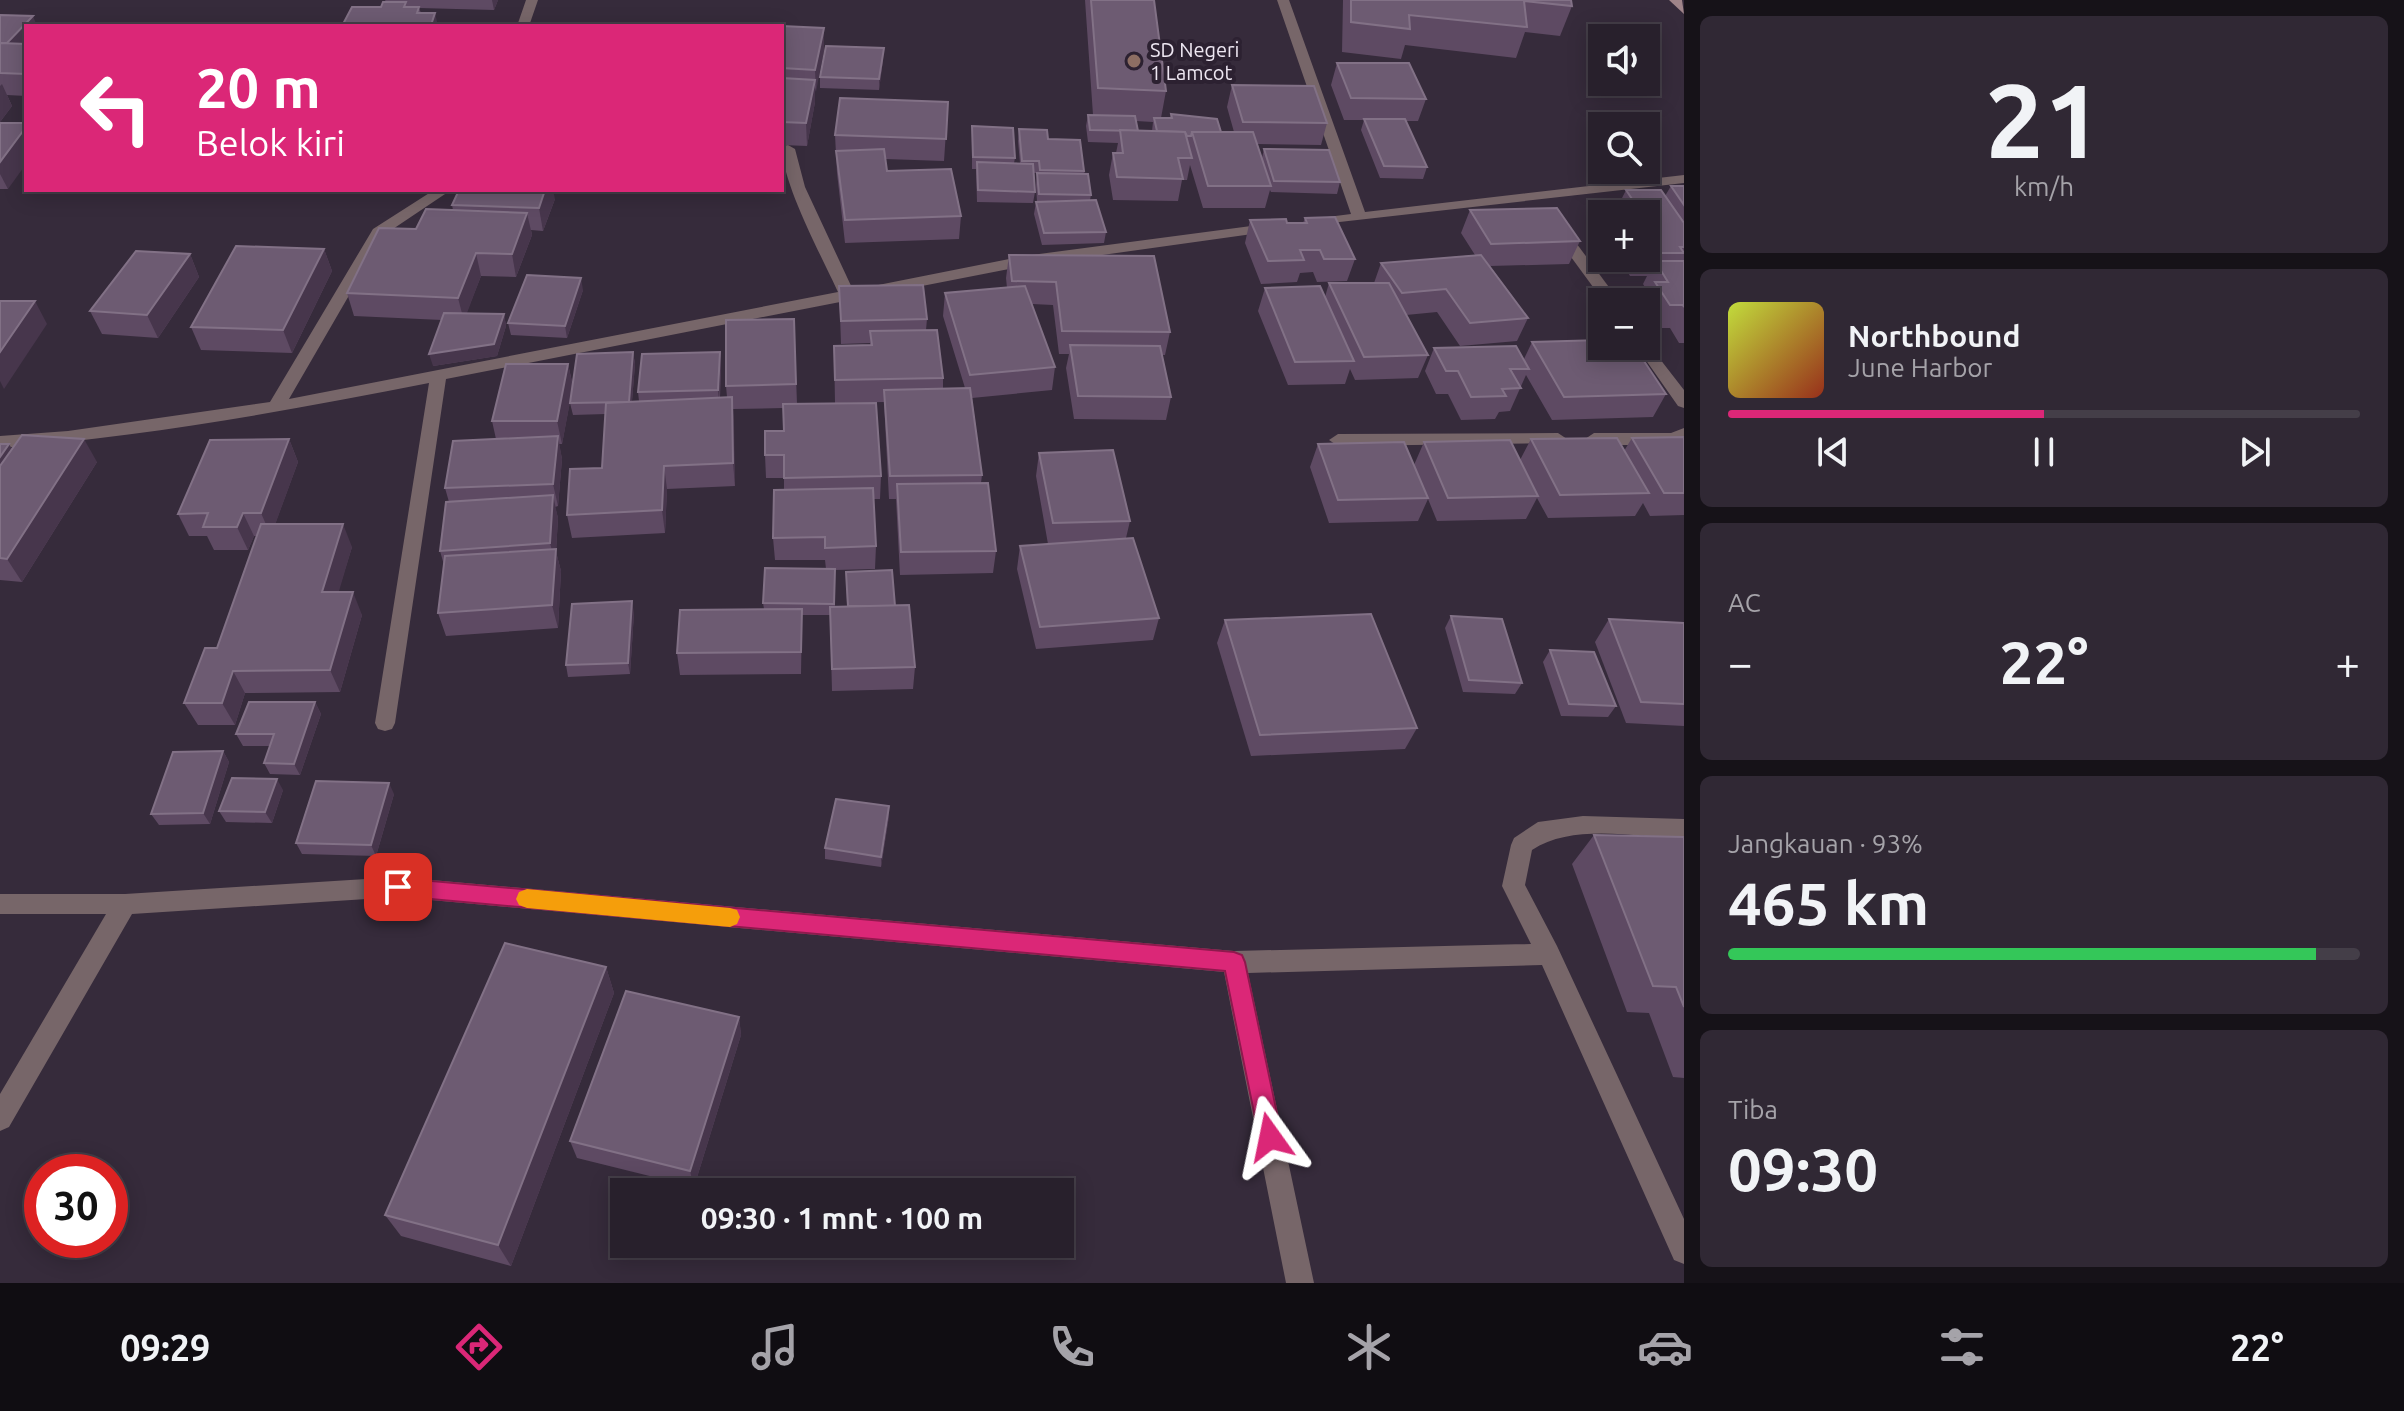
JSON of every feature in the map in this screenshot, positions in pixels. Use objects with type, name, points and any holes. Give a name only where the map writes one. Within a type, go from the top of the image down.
[{"type":"main road","points":[[1675,0],[1684,10]]},
{"type":"street","points":[[524,24],[532,0]]},
{"type":"street","points":[[1283,0],[1359,216]]},
{"type":"street","points":[[788,149],[798,187],[847,294]]},
{"type":"street","points":[[0,442],[68,437],[276,407],[1024,261],[1359,216],[1545,209],[1684,179]]},
{"type":"street","points":[[276,407],[378,232],[441,192]]},
{"type":"street","points":[[1545,209],[1602,288]]},
{"type":"street","points":[[1654,360],[1684,402]]},
{"type":"street","points":[[385,723],[438,376]]},
{"type":"street","points":[[1338,440],[1673,439],[1684,434]]},
{"type":"street","points":[[1684,829],[1583,825],[1546,829],[1522,845],[1513,886],[1549,954],[1684,1250]]},
{"type":"street","points":[[0,904],[125,904],[398,887],[1234,962],[1549,954]]},
{"type":"street","points":[[0,1118],[125,904]]},
{"type":"street","points":[[1234,962],[1300,1283]]},
{"type":"building","points":[[1091,0],[1154,0],[1166,91],[1098,88]]},
{"type":"building","points":[[1351,0],[1571,0],[1572,6],[1524,1],[1527,27],[1409,15],[1410,29],[1351,22]]},
{"type":"building","points":[[383,2],[406,2],[404,7],[419,7],[417,13],[435,13],[431,24],[343,24],[352,7],[381,7]]},
{"type":"building","points":[[0,15],[33,16],[7,43],[0,43]]},
{"type":"building","points":[[784,26],[824,28],[815,70],[784,68]]},
{"type":"building","points":[[0,43],[24,44],[24,74],[0,73]]},
{"type":"building","points":[[826,46],[884,48],[879,79],[820,77]]},
{"type":"building","points":[[1337,63],[1409,63],[1426,99],[1351,98]]},
{"type":"building","points":[[784,78],[815,80],[806,123],[784,122]]},
{"type":"building","points":[[1232,85],[1314,86],[1327,123],[1243,122]]},
{"type":"building","points":[[840,98],[948,102],[946,139],[835,135]]},
{"type":"building","points":[[1171,114],[1217,119],[1221,132],[1192,132],[1191,136],[1187,136],[1185,132],[1157,131],[1154,118],[1172,118]]},
{"type":"building","points":[[1088,115],[1135,116],[1138,131],[1090,130]]},
{"type":"building","points":[[1364,119],[1405,119],[1427,167],[1384,166]]},
{"type":"building","points":[[0,123],[24,123],[24,130],[0,162]]},
{"type":"building","points":[[972,126],[1013,128],[1015,158],[973,157]]},
{"type":"building","points":[[1019,129],[1047,130],[1048,139],[1080,140],[1084,171],[1040,170],[1039,161],[1022,161]]},
{"type":"building","points":[[1120,130],[1185,132],[1192,158],[1178,158],[1183,179],[1117,177],[1113,153],[1123,153]]},
{"type":"building","points":[[1192,132],[1253,132],[1271,186],[1208,186]]},
{"type":"building","points":[[884,149],[887,171],[951,169],[961,216],[845,220],[836,151]]},
{"type":"building","points":[[1264,149],[1329,150],[1340,182],[1274,181]]},
{"type":"building","points":[[977,162],[1033,164],[1035,192],[978,190]]},
{"type":"building","points":[[1037,173],[1088,174],[1091,195],[1039,194]]},
{"type":"building","points":[[1671,186],[1684,186],[1684,205]]},
{"type":"building","points":[[1626,190],[1661,190],[1684,223],[1684,247],[1680,247],[1684,253],[1660,253],[1660,200],[1633,200]]},
{"type":"building","points":[[458,192],[544,192],[539,208],[452,205]]},
{"type":"building","points":[[1096,200],[1106,232],[1044,233],[1036,202]]},
{"type":"building","points":[[1557,208],[1580,241],[1491,244],[1470,210]]},
{"type":"building","points":[[426,209],[527,213],[512,254],[476,253],[458,298],[347,293],[379,228],[416,229]]},
{"type":"building","points":[[1335,217],[1355,259],[1324,259],[1320,250],[1300,250],[1304,260],[1268,261],[1250,220],[1286,219],[1287,223],[1307,223],[1305,218]]},
{"type":"building","points":[[236,246],[324,249],[283,330],[191,327]]},
{"type":"building","points":[[136,251],[190,254],[147,315],[90,311]]},
{"type":"building","points":[[1009,255],[1154,256],[1170,332],[1062,331],[1056,282],[1012,281]]},
{"type":"building","points":[[1481,255],[1528,318],[1470,323],[1446,289],[1402,293],[1381,263]]},
{"type":"building","points":[[1660,261],[1684,261],[1684,307],[1670,305],[1655,282],[1668,282],[1660,269]]},
{"type":"building","points":[[527,275],[581,278],[565,326],[508,323]]},
{"type":"building","points":[[1329,283],[1389,283],[1428,355],[1364,357]]},
{"type":"building","points":[[923,285],[927,319],[841,321],[839,286]]},
{"type":"building","points":[[1025,286],[1055,367],[970,375],[945,293]]},
{"type":"building","points":[[1320,286],[1354,361],[1295,362],[1265,288]]},
{"type":"building","points":[[0,301],[35,301],[0,352]]},
{"type":"building","points":[[444,313],[504,314],[494,344],[429,354]]},
{"type":"building","points":[[794,319],[796,384],[726,386],[726,320]]},
{"type":"building","points":[[937,330],[943,378],[835,380],[834,346],[872,345],[870,331]]},
{"type":"building","points":[[1588,340],[1588,360],[1643,360],[1666,394],[1564,397],[1532,342]]},
{"type":"building","points":[[1070,345],[1160,346],[1171,397],[1078,396]]},
{"type":"building","points":[[1516,346],[1529,369],[1510,369],[1521,388],[1502,389],[1506,396],[1471,397],[1458,371],[1446,371],[1434,348]]},
{"type":"building","points":[[633,352],[629,402],[570,403],[577,354]]},
{"type":"building","points":[[720,352],[718,390],[638,392],[642,354]]},
{"type":"building","points":[[506,364],[568,364],[557,421],[492,421]]},
{"type":"building","points":[[970,388],[982,475],[890,476],[884,390]]},
{"type":"building","points":[[732,397],[733,463],[664,466],[662,510],[567,515],[570,469],[602,468],[606,403]]},
{"type":"building","points":[[876,403],[881,476],[784,478],[784,455],[765,455],[765,431],[784,431],[783,404]]},
{"type":"building","points":[[22,435],[84,439],[7,559],[0,558],[0,466]]},
{"type":"building","points":[[558,436],[553,484],[445,488],[453,441]]},
{"type":"building","points":[[1684,437],[1684,493],[1664,493],[1632,438]]},
{"type":"building","points":[[1617,438],[1649,493],[1560,495],[1531,439]]},
{"type":"building","points":[[289,439],[261,513],[243,513],[237,527],[203,527],[208,513],[178,514],[210,440]]},
{"type":"building","points":[[1510,440],[1538,496],[1448,498],[1424,442]]},
{"type":"building","points":[[1404,442],[1428,498],[1338,500],[1318,444]]},
{"type":"building","points":[[0,444],[9,444],[0,457]]},
{"type":"building","points":[[1113,450],[1130,521],[1053,523],[1039,453]]},
{"type":"building","points":[[988,483],[996,551],[901,552],[897,484]]},
{"type":"building","points":[[873,488],[876,546],[825,548],[825,537],[773,538],[774,490]]},
{"type":"building","points":[[553,495],[550,543],[440,551],[446,502]]},
{"type":"building","points":[[261,524],[343,524],[322,592],[353,592],[330,670],[233,671],[222,703],[184,703],[205,648],[217,648]]},
{"type":"building","points":[[1133,538],[1159,618],[1040,627],[1020,546]]},
{"type":"building","points":[[556,549],[552,605],[438,613],[445,556]]},
{"type":"building","points":[[765,568],[835,569],[834,604],[763,603]]},
{"type":"building","points":[[892,570],[895,606],[848,606],[846,572]]},
{"type":"building","points":[[632,601],[628,663],[566,665],[572,604]]},
{"type":"building","points":[[909,605],[915,667],[832,669],[830,607]]},
{"type":"building","points":[[802,609],[801,652],[677,653],[680,610]]},
{"type":"building","points":[[1371,614],[1417,728],[1260,735],[1225,620]]},
{"type":"building","points":[[1451,616],[1502,619],[1522,683],[1469,680]]},
{"type":"building","points":[[1609,619],[1684,623],[1684,704],[1641,702]]},
{"type":"building","points":[[1550,650],[1594,652],[1616,706],[1569,704]]},
{"type":"building","points":[[249,702],[315,702],[294,764],[264,763],[274,734],[236,734]]},
{"type":"building","points":[[223,751],[203,813],[151,814],[173,752]]},
{"type":"building","points":[[232,778],[277,779],[265,812],[219,811]]},
{"type":"building","points":[[316,781],[389,783],[371,845],[296,843]]},
{"type":"building","points":[[836,799],[889,806],[881,857],[825,848]]},
{"type":"building","points":[[1594,835],[1684,837],[1684,1007],[1676,987],[1653,986]]},
{"type":"building","points":[[505,943],[606,967],[498,1245],[385,1215]]},
{"type":"building","points":[[626,991],[739,1017],[690,1171],[570,1141]]},
{"type":"slow traffic","points":[[527,899],[730,917]]},
{"type":"place","name":"SD Negeri 1 Lamcot","points":[[1134,61]]},
{"type":"route","points":[[398,887],[1234,962],[1270,1137]]}]
